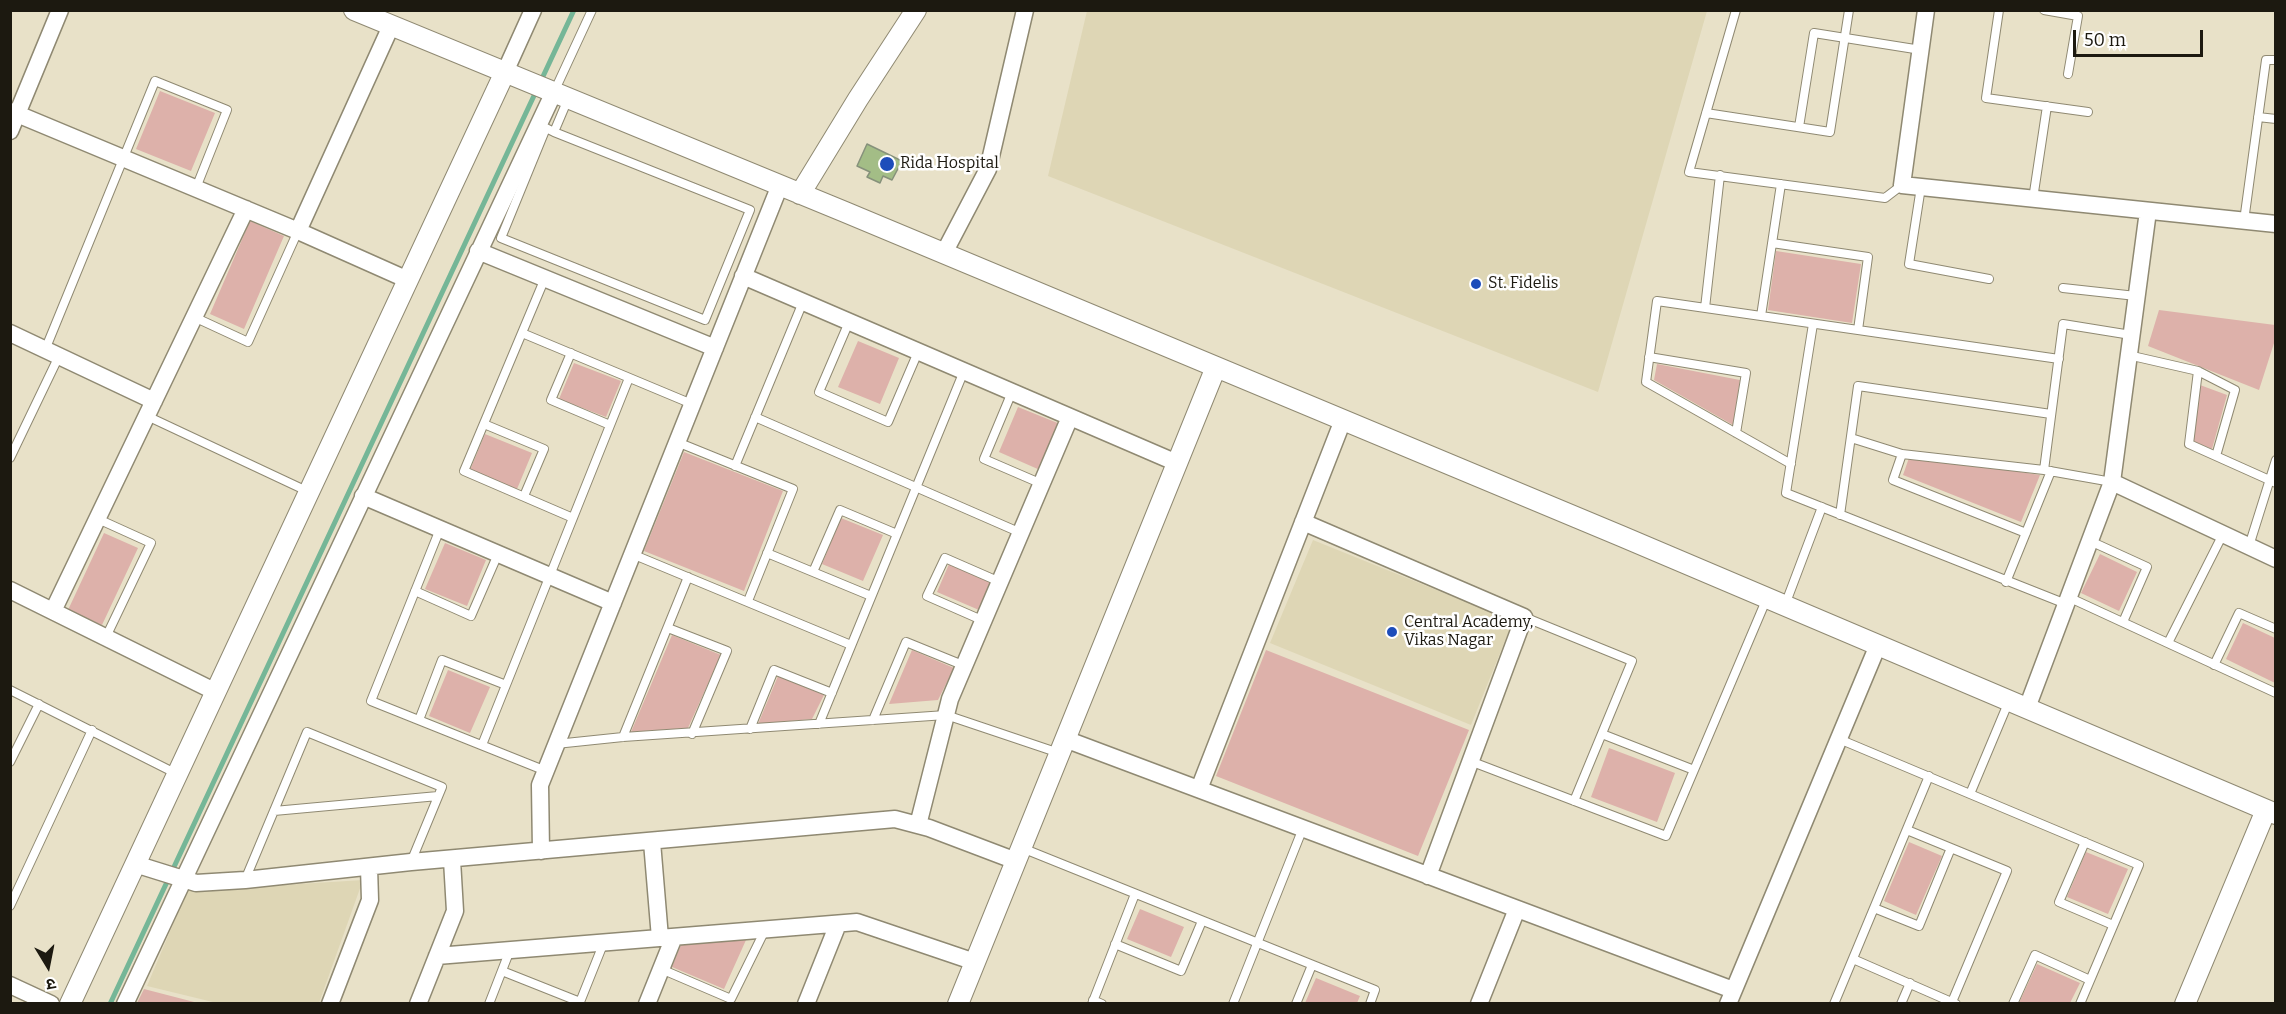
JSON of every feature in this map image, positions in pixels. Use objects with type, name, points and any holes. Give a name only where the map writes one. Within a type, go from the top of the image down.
[{"type":"street","points":[[354,10],[944,253],[2271,812],[2185,1004]]},
{"type":"street","points":[[70,1004],[533,10]]},
{"type":"street","points":[[800,194],[916,10]]},
{"type":"street","points":[[944,253],[988,169],[1025,10]]},
{"type":"street","points":[[1926,10],[1902,185],[2276,224]]},
{"type":"street","points":[[10,131],[14,112],[55,12]]},
{"type":"street","points":[[298,231],[392,26]]},
{"type":"street","points":[[125,1004],[173,876],[363,496],[478,251],[549,91]]},
{"type":"street","points":[[14,112],[298,231],[408,280]]},
{"type":"street","points":[[541,851],[540,785],[780,185]]},
{"type":"street","points":[[54,611],[246,209]]},
{"type":"street","points":[[2018,705],[2067,601],[2112,482],[2148,211]]},
{"type":"street","points":[[478,251],[715,348]]},
{"type":"street","points":[[743,276],[1177,463]]},
{"type":"street","points":[[10,333],[52,353],[150,408]]},
{"type":"street","points":[[958,1004],[1216,367]]},
{"type":"street","points":[[918,825],[950,699],[1070,417]]},
{"type":"street","points":[[1199,789],[1343,420]]},
{"type":"street","points":[[2112,482],[2276,559]]},
{"type":"street","points":[[363,496],[613,603]]},
{"type":"street","points":[[1304,522],[1524,617],[1428,876]]},
{"type":"street","points":[[10,590],[216,692]]},
{"type":"street","points":[[1062,746],[1199,789],[1303,828],[1517,909],[1731,997],[1878,645]]},
{"type":"street","points":[[135,864],[196,883],[895,819],[1018,854]]},
{"type":"street","points":[[647,1004],[661,969],[667,937],[652,842]]},
{"type":"street","points":[[418,1004],[455,911],[452,860]]},
{"type":"street","points":[[330,1004],[370,900],[369,867]]},
{"type":"street","points":[[1479,1004],[1517,909]]},
{"type":"street","points":[[437,956],[857,922],[975,962]]},
{"type":"street","points":[[806,1004],[838,924]]},
{"type":"street","points":[[10,985],[51,1004]]},
{"type":"lane","points":[[554,132],[549,91],[592,10]]},
{"type":"lane","points":[[1736,10],[1689,172],[1885,198],[1902,185]]},
{"type":"lane","points":[[1706,113],[1830,132],[1849,10]]},
{"type":"lane","points":[[1999,10],[1986,98],[2088,112]]},
{"type":"lane","points":[[2044,10],[2078,16],[2068,74]]},
{"type":"lane","points":[[1799,127],[1814,33],[1921,50]]},
{"type":"lane","points":[[2244,221],[2266,60],[2276,60]]},
{"type":"lane","points":[[10,458],[154,81],[227,110],[196,188]]},
{"type":"lane","points":[[2033,199],[2047,106]]},
{"type":"lane","points":[[2258,117],[2276,119]]},
{"type":"lane","points":[[546,128],[554,132],[750,210],[705,320],[501,238],[546,128]]},
{"type":"lane","points":[[1704,308],[1720,175]]},
{"type":"lane","points":[[1761,316],[1781,184]]},
{"type":"lane","points":[[1921,187],[1910,264],[1989,279]]},
{"type":"lane","points":[[194,317],[248,342],[298,231]]},
{"type":"lane","points":[[1772,243],[1868,257],[1858,330]]},
{"type":"lane","points":[[545,278],[464,471],[573,518]]},
{"type":"lane","points":[[2063,288],[2136,296]]},
{"type":"lane","points":[[1791,464],[1646,382],[1657,301],[2058,359]]},
{"type":"lane","points":[[735,466],[803,302]]},
{"type":"lane","points":[[849,322],[819,392],[858,409],[888,422],[918,352]]},
{"type":"lane","points":[[1813,324],[1786,493],[2006,582],[2123,622],[2276,693]]},
{"type":"lane","points":[[2006,582],[2047,471],[2051,414],[2063,324],[2131,335]]},
{"type":"lane","points":[[522,333],[692,404]]},
{"type":"lane","points":[[571,353],[551,400],[610,425]]},
{"type":"lane","points":[[2128,355],[2198,372],[2235,390],[2216,456]]},
{"type":"lane","points":[[1649,357],[1746,373],[1736,433]]},
{"type":"lane","points":[[819,724],[964,371]]},
{"type":"lane","points":[[2198,372],[2189,444],[2272,482]]},
{"type":"lane","points":[[482,745],[629,378]]},
{"type":"lane","points":[[1840,515],[1858,386],[2051,414]]},
{"type":"lane","points":[[1012,392],[984,459],[1042,484]]},
{"type":"lane","points":[[150,408],[309,492]]},
{"type":"lane","points":[[755,417],[1021,533]]},
{"type":"lane","points":[[484,424],[544,449],[524,496]]},
{"type":"lane","points":[[1851,438],[1902,454],[2047,471],[2112,482]]},
{"type":"lane","points":[[677,442],[793,489],[748,601]]},
{"type":"lane","points":[[1902,454],[1893,480],[2026,533]]},
{"type":"lane","points":[[2249,546],[2272,482],[2276,460]]},
{"type":"lane","points":[[1470,761],[1666,836],[1694,770],[1822,507]]},
{"type":"lane","points":[[813,572],[840,510],[897,534]]},
{"type":"lane","points":[[98,519],[151,543],[106,637]]},
{"type":"lane","points":[[440,529],[370,701],[546,771]]},
{"type":"lane","points":[[2168,643],[2223,534]]},
{"type":"lane","points":[[2090,541],[2146,567],[2123,622]]},
{"type":"lane","points":[[767,553],[871,597]]},
{"type":"lane","points":[[415,591],[471,616],[498,554]]},
{"type":"lane","points":[[632,554],[851,645]]},
{"type":"lane","points":[[984,621],[927,596],[945,558],[1000,582]]},
{"type":"lane","points":[[623,737],[688,577]]},
{"type":"lane","points":[[2214,665],[2239,613],[2276,629]]},
{"type":"lane","points":[[1524,617],[1632,662],[1574,801]]},
{"type":"lane","points":[[668,628],[727,651],[692,734]]},
{"type":"lane","points":[[873,720],[906,642],[964,666]]},
{"type":"lane","points":[[419,720],[442,660],[506,685]]},
{"type":"lane","points":[[750,729],[774,670],[832,693]]},
{"type":"lane","points":[[10,690],[177,774]]},
{"type":"lane","points":[[12,757],[39,704]]},
{"type":"lane","points":[[1970,794],[2018,705]]},
{"type":"lane","points":[[556,744],[623,737],[946,715],[1062,746]]},
{"type":"lane","points":[[10,906],[92,730]]},
{"type":"lane","points":[[245,880],[307,732],[442,788],[411,862]]},
{"type":"lane","points":[[1602,734],[1694,770]]},
{"type":"lane","points":[[1839,739],[2139,865],[2080,1004]]},
{"type":"lane","points":[[1834,1004],[1929,776]]},
{"type":"lane","points":[[274,811],[438,796]]},
{"type":"lane","points":[[1233,1004],[1303,828]]},
{"type":"lane","points":[[1852,959],[1954,1003],[2007,871],[1907,830]]},
{"type":"lane","points":[[2085,842],[2059,902],[2114,925]]},
{"type":"lane","points":[[1874,908],[1919,926],[1951,848]]},
{"type":"lane","points":[[1018,854],[1135,894],[1375,990],[1370,1004]]},
{"type":"lane","points":[[1096,1002],[1115,944],[1135,894]]},
{"type":"lane","points":[[1115,944],[1181,971],[1202,921]]},
{"type":"lane","points":[[661,969],[731,999],[765,929]]},
{"type":"lane","points":[[502,971],[580,1002],[604,942]]},
{"type":"lane","points":[[489,1004],[511,950]]},
{"type":"lane","points":[[2013,1004],[2035,955],[2090,980]]},
{"type":"lane","points":[[1296,1004],[1312,964]]},
{"type":"lane","points":[[1901,1004],[1910,983]]},
{"type":"shaded area","name":"St. Fidelis","points":[[1087,11],[1707,11],[1598,392],[1048,176]]},
{"type":"shaded area","points":[[160,91],[215,113],[191,171],[136,149]]},
{"type":"shaded area","points":[[250,221],[284,236],[244,329],[210,314]]},
{"type":"shaded area","points":[[1776,251],[1861,264],[1852,323],[1768,310]]},
{"type":"shaded area","points":[[2159,310],[2275,325],[2275,340],[2259,390],[2148,346]]},
{"type":"shaded area","points":[[858,341],[899,358],[880,404],[838,387]]},
{"type":"shaded area","points":[[574,363],[621,381],[606,417],[559,399]]},
{"type":"shaded area","points":[[1657,364],[1740,380],[1733,425],[1654,380]]},
{"type":"shaded area","points":[[2200,385],[2227,395],[2212,449],[2193,441]]},
{"type":"shaded area","points":[[1018,407],[1060,424],[1040,470],[999,452]]},
{"type":"shaded area","points":[[485,434],[532,453],[517,489],[470,470]]},
{"type":"shaded area","points":[[684,452],[783,491],[744,591],[644,551]]},
{"type":"shaded area","points":[[1910,455],[2040,475],[2021,522],[1903,475]]},
{"type":"shaded area","points":[[841,518],[883,535],[863,581],[822,564]]},
{"type":"shaded area","points":[[104,533],[138,548],[102,625],[68,610]]},
{"type":"shaded area","name":"Central Academy, Vikas Nagar","points":[[1313,540],[1513,621],[1471,725],[1270,643]]},
{"type":"shaded area","points":[[445,543],[486,560],[467,606],[425,589]]},
{"type":"shaded area","points":[[2100,554],[2137,572],[2119,611],[2081,593]]},
{"type":"shaded area","points":[[949,564],[991,582],[979,610],[937,592]]},
{"type":"shaded area","points":[[2243,623],[2275,638],[2275,683],[2226,659]]},
{"type":"shaded area","points":[[672,635],[721,655],[688,728],[631,732]]},
{"type":"shaded area","points":[[912,650],[954,668],[938,700],[889,704]]},
{"type":"shaded area","points":[[1266,650],[1469,730],[1418,856],[1216,776]]},
{"type":"shaded area","points":[[448,670],[490,687],[470,733],[429,716]]},
{"type":"shaded area","points":[[778,676],[824,695],[812,719],[758,724]]},
{"type":"shaded area","points":[[1609,748],[1675,773],[1657,822],[1591,797]]},
{"type":"shaded area","points":[[1909,842],[1942,856],[1916,915],[1884,901]]},
{"type":"shaded area","points":[[2086,852],[2128,869],[2108,914],[2067,897]]},
{"type":"shaded area","points":[[363,880],[319,1003],[217,1003],[147,986],[187,891]]},
{"type":"shaded area","points":[[1140,909],[1184,927],[1171,957],[1127,939]]},
{"type":"shaded area","points":[[746,940],[724,989],[672,967],[682,942]]},
{"type":"shaded area","points":[[2037,964],[2080,983],[2070,1003],[2019,1003]]},
{"type":"shaded area","points":[[1316,978],[1360,996],[1357,1003],[1305,1003]]},
{"type":"shaded area","points":[[144,989],[198,1003],[137,1003]]},
{"type":"building","points":[[867,144],[902,161],[892,180],[883,176],[880,183],[867,177],[870,172],[857,166]]},
{"type":"waterway","points":[[110,1004],[574,10]]},
{"type":"place","name":"Rida Hospital","points":[[887,164]]},
{"type":"place","name":"St. Fidelis","points":[[1476,284]]},
{"type":"place","name":"Central Academy, Vikas Nagar","points":[[1392,632]]}]
